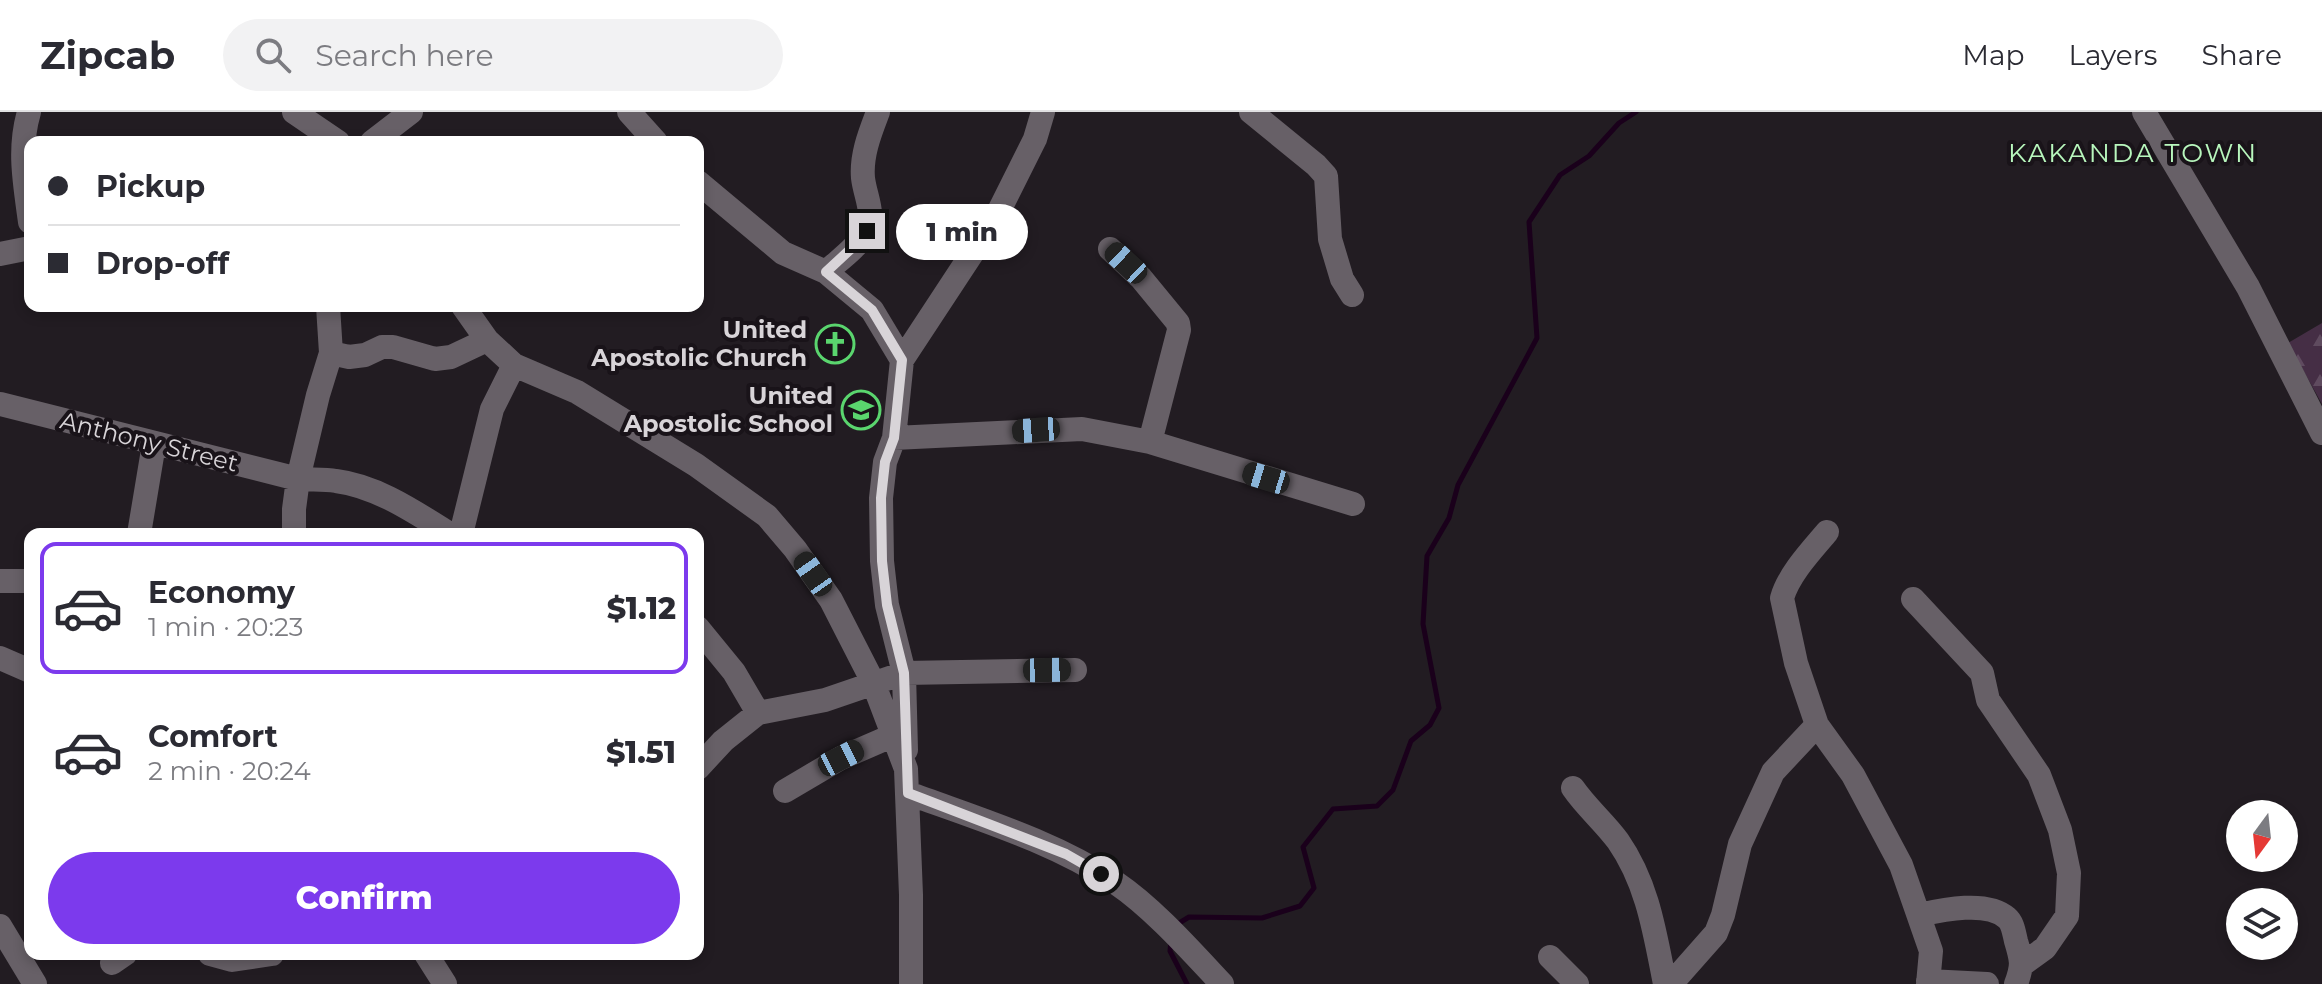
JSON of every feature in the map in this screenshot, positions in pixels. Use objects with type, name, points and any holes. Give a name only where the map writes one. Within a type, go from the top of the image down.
[{"type":"street","points":[[24,162],[23,133],[29,112]]},
{"type":"street","points":[[294,112],[326,136]]},
{"type":"street","points":[[380,136],[411,112]]},
{"type":"street","points":[[629,112],[651,136]]},
{"type":"street","points":[[826,272],[867,231],[870,218],[863,177],[866,143],[878,112]]},
{"type":"street","points":[[911,984],[904,673],[887,605],[882,561],[881,498],[885,462],[894,438],[902,360],[996,217],[1035,139],[1043,112]]},
{"type":"street","points":[[1251,112],[1326,176],[1330,239],[1342,279],[1352,295]]},
{"type":"street","points":[[2144,112],[2248,287],[2322,433]]},
{"type":"street","points":[[704,187],[783,253],[826,272],[872,310],[902,360]]},
{"type":"street","points":[[0,254],[24,249]]},
{"type":"street","points":[[1110,249],[1141,278],[1178,323],[1179,330],[1150,442]]},
{"type":"street","points":[[294,528],[298,479],[331,353],[328,312]]},
{"type":"street","points":[[467,312],[487,340],[514,365],[589,399],[696,465],[767,516],[782,531],[831,600],[873,682],[906,769]]},
{"type":"street","points":[[331,353],[349,357],[365,355],[382,347],[393,347],[435,359],[451,357],[487,340]]},
{"type":"street","points":[[462,528],[492,409],[514,365]]},
{"type":"street","name":"Anthony Street","points":[[0,404],[298,479],[338,481],[364,488],[412,510],[440,528]]},
{"type":"street","points":[[894,438],[1082,429],[1150,442],[1353,504]]},
{"type":"street","points":[[140,528],[154,444]]},
{"type":"street","points":[[1827,532],[1811,551],[1782,598],[1796,663],[1817,725],[1853,775],[1901,865],[1931,951],[1928,983],[1987,984]]},
{"type":"street","points":[[0,581],[24,581]]},
{"type":"street","points":[[1913,599],[1982,673],[1988,700],[2039,775],[2060,830],[2069,873],[2067,916],[2045,948],[2019,974]]},
{"type":"street","points":[[704,635],[734,672],[758,713]]},
{"type":"street","points":[[0,658],[24,668]]},
{"type":"street","points":[[704,762],[723,741],[758,713],[825,700],[904,673],[1075,670]]},
{"type":"street","points":[[1671,984],[1716,933],[1740,844],[1773,772],[1817,725]]},
{"type":"street","points":[[785,791],[841,758],[894,735]]},
{"type":"street","points":[[1573,788],[1616,839],[1639,875],[1654,926],[1665,984]]},
{"type":"street","points":[[908,793],[1066,854],[1118,884],[1179,938],[1222,984]]},
{"type":"street","points":[[1919,915],[1967,906],[2002,914],[2009,920],[2019,974]]},
{"type":"street","points":[[0,926],[35,984]]},
{"type":"street","points":[[1550,957],[1577,984]]},
{"type":"street","points":[[430,960],[445,984]]},
{"type":"green space","points":[[2322,323],[2322,404],[2288,343]]},
{"type":"waterway","points":[[1176,925],[1189,917],[1262,918],[1300,906],[1314,888],[1303,847],[1333,809],[1377,806],[1393,790],[1411,741],[1430,725],[1439,708],[1423,624],[1427,556],[1449,518],[1458,485],[1537,338],[1529,222],[1560,175],[1589,156],[1619,123],[1636,112]]},
{"type":"waterway","points":[[1171,941],[1170,951],[1187,984]]},
{"type":"place","name":"United Apostolic Church","points":[[835,344]]},
{"type":"place","name":"United Apostolic School","points":[[861,410]]},
{"type":"district","name":"KAKANDA TOWN","points":[[2133,153]]},
{"type":"route","points":[[867,231],[826,272],[872,310],[902,360],[894,438],[885,462],[881,498],[882,561],[887,605],[904,673],[908,793],[1066,854],[1101,874]]}]
